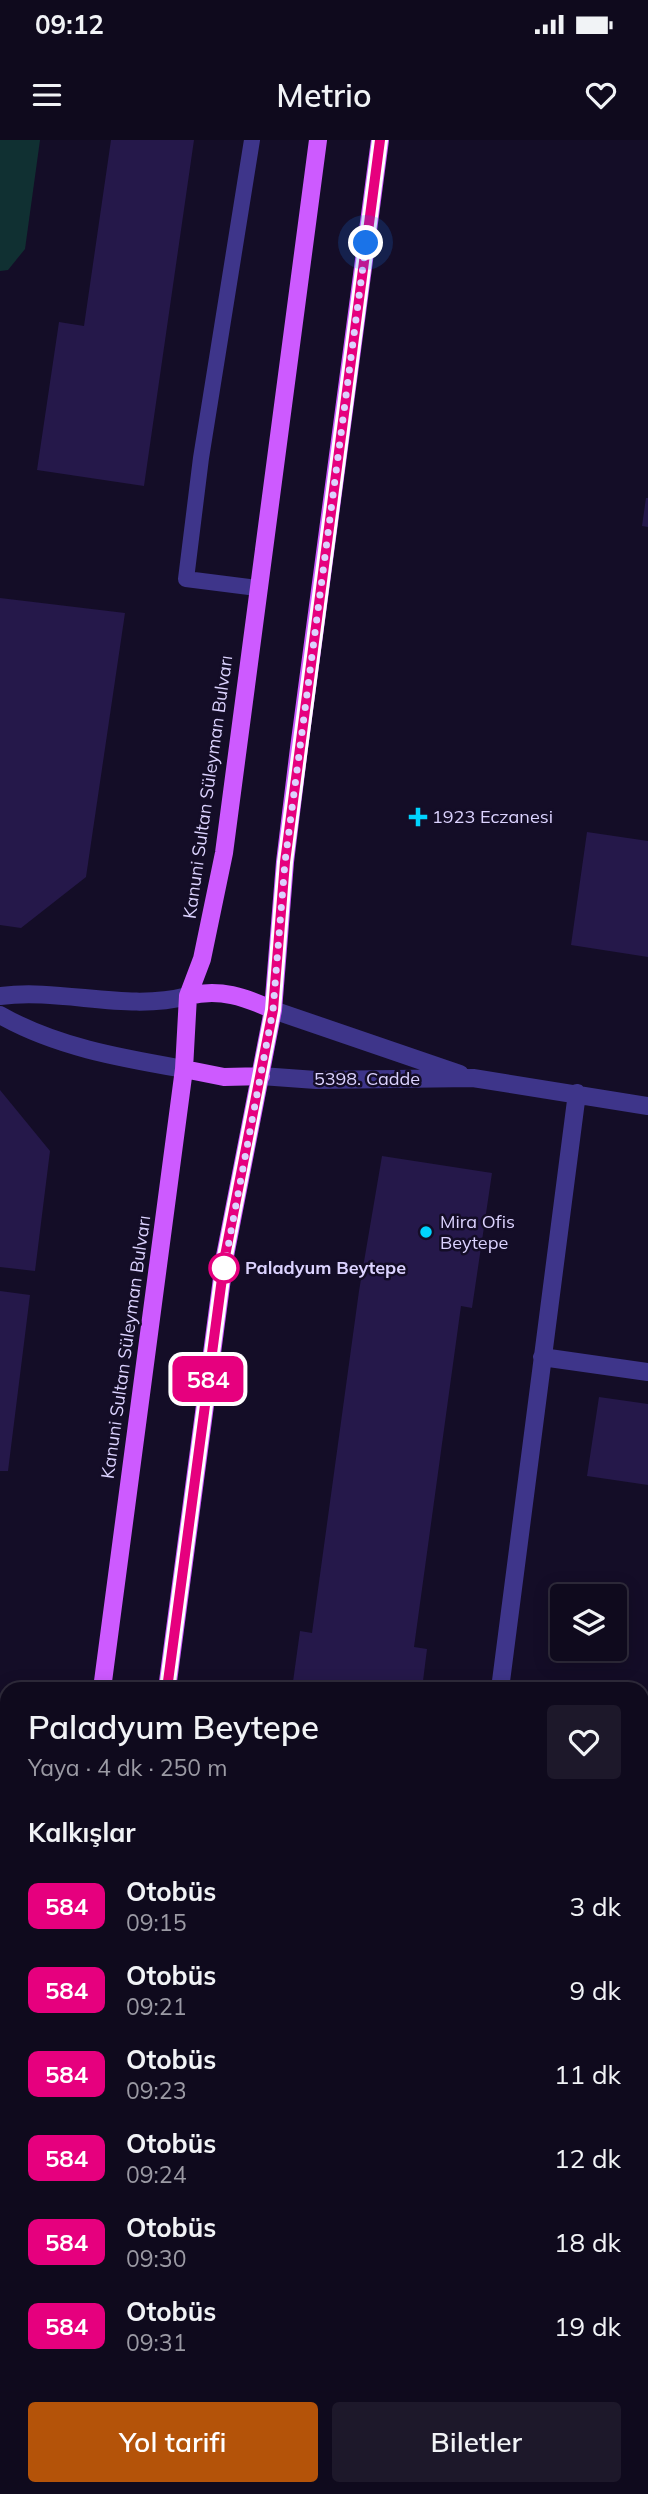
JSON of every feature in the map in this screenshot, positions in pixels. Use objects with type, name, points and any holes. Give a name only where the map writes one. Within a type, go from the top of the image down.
[{"type":"main road","name":"Kanuni Sultan Süleyman Bulvarı","points":[[103,1682],[184,1069],[188,996],[202,959],[223,853],[318,140]]},
{"type":"main road","points":[[168,1682],[225,1256],[273,1010],[285,862],[380,140]]},
{"type":"main road","points":[[188,996],[204,992],[225,993],[273,1010]]},
{"type":"main road","points":[[184,1069],[224,1077],[261,1076]]},
{"type":"street","points":[[0,996],[44,995],[147,1002],[188,996]]},
{"type":"street","name":"5398. Cadde","points":[[273,1010],[473,1078]]},
{"type":"street","points":[[0,1015],[35,1034],[128,1059],[184,1069]]},
{"type":"street","name":"5398. Cadde","points":[[261,1076],[316,1080],[473,1078],[648,1106]]},
{"type":"street","points":[[501,1682],[577,1093]]},
{"type":"street","points":[[542,1357],[648,1372]]},
{"type":"lane","points":[[252,140],[203,445],[186,579],[257,589]]},
{"type":"green space","points":[[0,140],[40,140],[25,249],[8,270],[0,271]]},
{"type":"building","points":[[111,140],[194,140],[144,486],[37,470],[59,322],[84,326]]},
{"type":"building","points":[[648,498],[648,527],[642,526]]},
{"type":"building","points":[[0,598],[125,613],[86,877],[21,928],[0,925]]},
{"type":"building","points":[[587,832],[648,841],[648,957],[571,945]]},
{"type":"building","points":[[0,1090],[50,1151],[35,1271],[0,1267]]},
{"type":"building","points":[[382,1156],[492,1173],[472,1308],[461,1306],[414,1647],[427,1649],[423,1682],[293,1682],[300,1631],[312,1633],[359,1291]]},
{"type":"building","points":[[0,1291],[30,1295],[8,1471],[0,1471]]},
{"type":"building","points":[[599,1397],[648,1404],[648,1485],[587,1476]]},
{"type":"bus line","name":"584","points":[[168,1682],[225,1256],[273,1010],[285,862],[302,721],[380,140]]},
{"type":"place","name":"1923 Eczanesi","points":[[418,817]]},
{"type":"place","name":"Mira Ofis Beytepe","points":[[426,1232]]},
{"type":"place","name":"Paladyum Beytepe","points":[[224,1268]]},
{"type":"route","points":[[224,1268],[273,1010],[285,862],[302,721],[366,243]]}]
